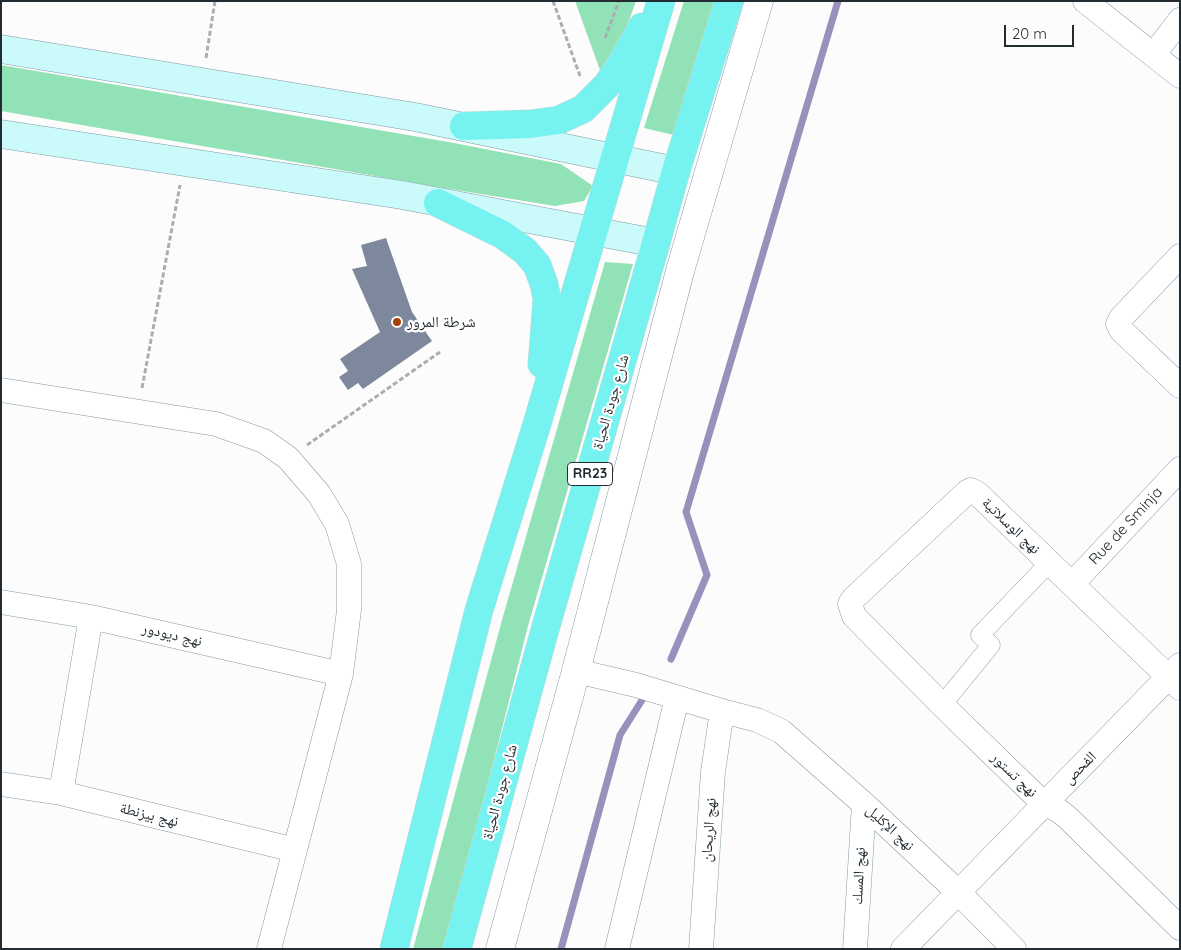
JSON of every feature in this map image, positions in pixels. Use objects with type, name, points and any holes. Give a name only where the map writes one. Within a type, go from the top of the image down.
[{"type":"highway","points":[[464,126],[540,123],[559,120],[583,109],[607,85],[624,60],[656,1]]},
{"type":"highway","points":[[394,949],[479,610],[537,424],[662,1]]},
{"type":"highway","name":"شارع جودة الحياة","points":[[458,949],[544,633],[676,171],[729,1]]},
{"type":"highway","points":[[438,203],[504,235],[525,251],[537,265],[547,299],[537,424]]},
{"type":"main road","points":[[1,49],[203,81],[464,126],[676,171]]},
{"type":"main road","points":[[1,134],[402,195],[656,243]]},
{"type":"street","points":[[500,949],[576,671],[680,271],[759,1]]},
{"type":"street","points":[[1086,1],[1180,76]]},
{"type":"street","points":[[1154,54],[1180,20]]},
{"type":"street","points":[[1180,256],[1120,318],[1118,324],[1120,330],[1180,386]]},
{"type":"street","points":[[1,390],[216,424],[264,441],[288,458],[319,494],[337,524],[349,564],[349,610],[342,674],[269,949]]},
{"type":"street","name":"Rue de Sminja","points":[[1072,584],[1180,469]]},
{"type":"street","name":"نهج الوسلاتية","points":[[854,616],[850,604],[854,598],[971,490],[978,494],[1049,563],[1176,677]]},
{"type":"street","points":[[942,705],[991,645],[980,635],[1049,563]]},
{"type":"street","name":"نهج ديودور","points":[[1,602],[91,617],[342,674]]},
{"type":"street","name":"نهج تستور","points":[[854,616],[1044,804],[1058,810],[1068,818],[1180,928]]},
{"type":"street","points":[[61,793],[91,617]]},
{"type":"street","name":"نهج الإكليل","points":[[576,671],[636,685],[757,720],[781,731],[864,804],[958,892],[1014,949]]},
{"type":"street","name":"الفحص","points":[[903,949],[1044,804],[1176,677]]},
{"type":"street","points":[[617,949],[677,698]]},
{"type":"street","name":"نهج الريحان","points":[[701,949],[713,772],[722,711]]},
{"type":"street","name":"نهج بيزنطة","points":[[1,784],[61,793],[295,850]]},
{"type":"street","name":"نهج المسك","points":[[855,949],[864,804]]},
{"type":"path","points":[[203,81],[215,1]]},
{"type":"path","points":[[553,1],[585,90],[583,109]]},
{"type":"path","points":[[138,411],[184,162]]},
{"type":"path","points":[[288,458],[440,352]]},
{"type":"green space","points":[[575,1],[636,1],[620,46],[600,70]]},
{"type":"green space","points":[[684,1],[724,1],[682,137],[644,128]]},
{"type":"green space","points":[[1,65],[454,143],[561,164],[593,186],[584,201],[555,206],[1,111]]},
{"type":"green space","points":[[605,262],[633,264],[528,626],[446,949],[413,949],[502,620]]},
{"type":"building","name":"شرطة المرور","points":[[386,238],[412,312],[432,341],[363,389],[358,383],[348,390],[339,377],[348,371],[340,359],[380,332],[352,269],[367,266],[361,245]]},
{"type":"waterway","points":[[671,659],[707,575],[686,512],[838,1]]},
{"type":"waterway","points":[[561,949],[620,735],[644,697]]},
{"type":"place","name":"شرطة المرور","points":[[397,322]]}]
